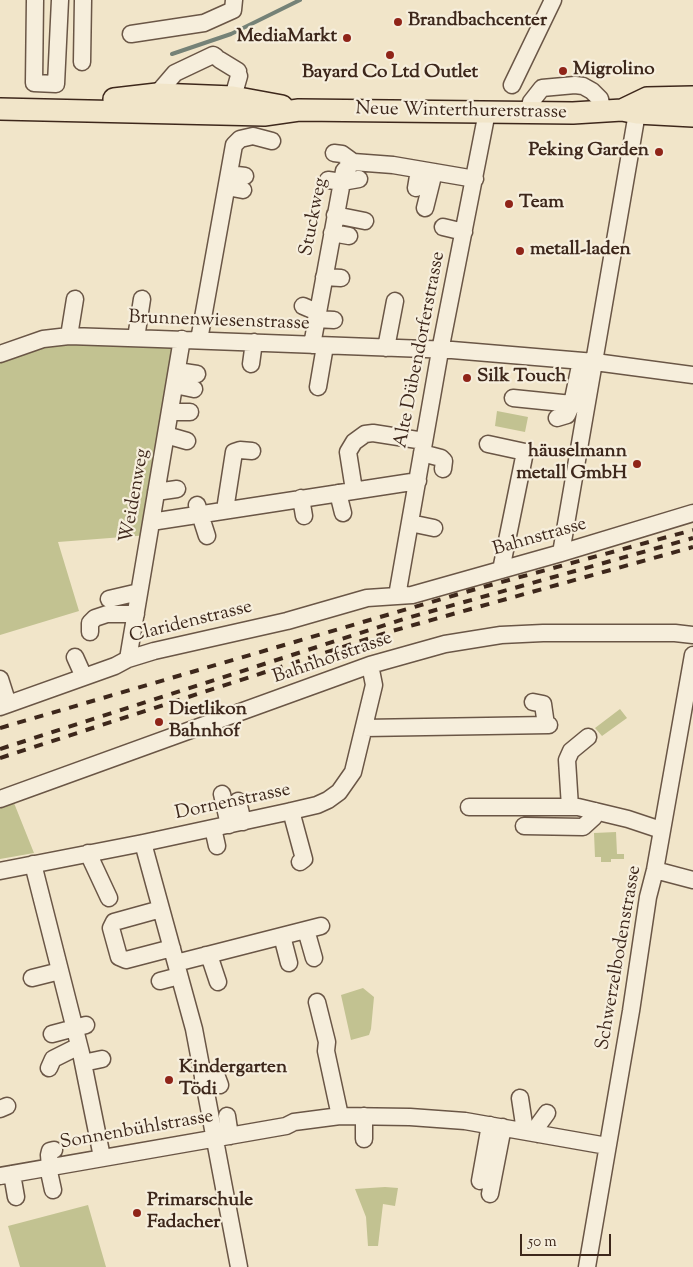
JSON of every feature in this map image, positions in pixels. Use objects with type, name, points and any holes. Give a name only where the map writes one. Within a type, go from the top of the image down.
[{"type":"main road","name":"Neue Winterthurerstrasse","points":[[0,99],[91,101],[157,94],[233,97],[299,110]]},
{"type":"main road","name":"Neue Winterthurerstrasse","points":[[621,112],[647,98],[693,97]]},
{"type":"main road","name":"Neue Winterthurerstrasse","points":[[0,109],[209,112],[264,115],[299,110],[528,113],[621,112],[693,116]]},
{"type":"street","points":[[35,0],[34,83],[56,84],[60,0]]},
{"type":"street","points":[[82,62],[83,0]]},
{"type":"street","points":[[132,34],[204,23],[233,10],[234,0]]},
{"type":"street","points":[[512,86],[553,0]]},
{"type":"street","points":[[157,94],[174,74],[212,55],[238,73],[233,97],[209,112]]},
{"type":"street","points":[[528,113],[531,102],[542,88],[575,85],[583,86],[592,91],[600,99],[621,112],[561,553]]},
{"type":"street","name":"Alte Dübendorferstrasse","points":[[397,596],[440,351],[487,112]]},
{"type":"street","points":[[199,340],[213,288],[236,182],[234,145],[240,139],[253,136],[272,141]]},
{"type":"street","points":[[334,153],[342,154],[357,165],[393,161],[427,171],[474,179]]},
{"type":"street","name":"Stuckweg","points":[[318,387],[319,346],[312,312],[330,222],[335,181],[344,171],[357,165]]},
{"type":"street","points":[[416,188],[427,171]]},
{"type":"street","points":[[425,208],[427,171]]},
{"type":"street","points":[[330,222],[365,221]]},
{"type":"street","points":[[330,222],[349,236]]},
{"type":"street","points":[[443,227],[464,232]]},
{"type":"street","points":[[321,266],[341,278]]},
{"type":"street","points":[[136,338],[142,299]]},
{"type":"street","points":[[68,336],[75,300]]},
{"type":"street","points":[[386,348],[395,301]]},
{"type":"street","points":[[312,312],[334,320]]},
{"type":"street","name":"Brunnenwiesenstrasse","points":[[0,354],[43,340],[68,336],[136,338],[440,351],[588,362],[693,375]]},
{"type":"street","name":"Weidenweg","points":[[128,659],[182,340]]},
{"type":"street","points":[[251,364],[254,342]]},
{"type":"street","points":[[557,418],[566,415],[588,362]]},
{"type":"street","points":[[176,378],[195,381]]},
{"type":"street","points":[[513,398],[572,404]]},
{"type":"street","points":[[170,412],[190,412]]},
{"type":"street","points":[[354,490],[348,452],[354,442],[364,434],[373,433],[423,447],[444,461],[443,469]]},
{"type":"street","points":[[166,435],[187,441]]},
{"type":"street","points":[[488,444],[524,452],[501,570]]},
{"type":"street","points":[[225,510],[234,452],[252,451]]},
{"type":"street","points":[[151,522],[198,509],[225,510],[418,481]]},
{"type":"street","points":[[156,492],[177,489]]},
{"type":"street","points":[[338,493],[344,513]]},
{"type":"street","points":[[300,498],[304,516]]},
{"type":"street","points":[[198,509],[206,536]]},
{"type":"street","name":"Bahnstrasse","points":[[397,596],[412,595],[693,513]]},
{"type":"street","points":[[410,523],[434,528]]},
{"type":"street","points":[[109,599],[139,592]]},
{"type":"street","name":"Claridenstrasse","points":[[4,705],[115,666],[128,659],[286,621],[367,598],[397,596]]},
{"type":"street","points":[[90,632],[88,626],[95,618],[107,614],[136,614]]},
{"type":"street","name":"Bahnhofstrasse","points":[[0,799],[370,665],[445,644],[502,635],[619,632],[693,635]]},
{"type":"street","name":"Schwerzelbodenstrasse","points":[[587,1267],[631,1011],[648,897],[656,870],[661,830],[693,655]]},
{"type":"street","points":[[75,657],[84,677]]},
{"type":"street","name":"Dornenstrasse","points":[[0,871],[143,843],[317,805],[339,792],[353,772],[374,686],[370,665]]},
{"type":"street","points":[[0,679],[4,705]]},
{"type":"street","points":[[364,728],[405,721],[547,725],[543,704],[533,702]]},
{"type":"street","points":[[570,807],[567,760],[571,751],[588,737]]},
{"type":"street","points":[[222,794],[228,825]]},
{"type":"street","points":[[217,846],[238,801]]},
{"type":"street","points":[[469,808],[570,807],[629,817],[661,830]]},
{"type":"street","points":[[291,811],[304,858],[300,862]]},
{"type":"street","points":[[524,826],[583,827],[590,822],[595,811]]},
{"type":"street","points":[[143,843],[176,962],[203,1047],[203,1078],[222,1137],[239,1267]]},
{"type":"street","points":[[88,853],[109,898]]},
{"type":"street","points":[[33,864],[60,971],[80,1026],[79,1046],[102,1157]]},
{"type":"street","points":[[656,870],[693,880]]},
{"type":"street","points":[[161,909],[114,922],[111,928],[119,957],[126,960],[176,962],[314,928],[314,958]]},
{"type":"street","points":[[282,936],[289,963]]},
{"type":"street","points":[[206,956],[210,960],[218,982]]},
{"type":"street","points":[[160,981],[176,962]]},
{"type":"street","points":[[32,978],[60,971]]},
{"type":"street","points":[[317,1002],[327,1042],[326,1051],[340,1116]]},
{"type":"street","points":[[52,1034],[80,1026]]},
{"type":"street","points":[[49,1068],[53,1059],[79,1046]]},
{"type":"street","points":[[83,1063],[102,1060]]},
{"type":"street","points":[[203,1078],[212,1076],[217,1078],[220,1085]]},
{"type":"street","points":[[520,1098],[531,1132],[547,1114]]},
{"type":"street","points":[[222,1137],[227,1116]]},
{"type":"street","name":"Sonnenbühlstrasse","points":[[6,1175],[286,1126],[294,1122],[340,1116],[415,1117],[491,1125],[607,1146]]},
{"type":"street","points":[[364,1116],[364,1139]]},
{"type":"street","points":[[478,1143],[491,1125]]},
{"type":"street","points":[[480,1181],[491,1125]]},
{"type":"street","points":[[490,1194],[491,1125]]},
{"type":"street","points":[[53,1190],[49,1155],[50,1151],[54,1150]]},
{"type":"street","points":[[6,1175],[16,1197]]},
{"type":"green space","points":[[182,339],[149,535],[58,542],[79,611],[0,635],[0,354],[21,346]]},
{"type":"green space","points":[[497,411],[528,417],[525,432],[495,426]]},
{"type":"green space","points":[[620,709],[627,718],[602,736],[595,728]]},
{"type":"green space","points":[[12,798],[34,853],[0,859],[0,803]]},
{"type":"green space","points":[[616,832],[617,854],[624,854],[624,859],[611,859],[611,862],[601,862],[601,857],[595,857],[594,833]]},
{"type":"green space","points":[[363,988],[374,997],[371,1029],[369,1035],[351,1040],[341,995]]},
{"type":"green space","points":[[398,1188],[395,1206],[383,1204],[378,1246],[368,1246],[366,1217],[355,1189]]},
{"type":"green space","points":[[88,1205],[106,1267],[20,1267],[8,1226]]},
{"type":"waterway","points":[[172,54],[231,34],[300,0]]},
{"type":"railway","points":[[0,728],[476,589],[693,530]]},
{"type":"railway","points":[[0,749],[407,618],[693,538]]},
{"type":"railway","points":[[0,758],[392,631],[693,547]]},
{"type":"place","name":"Brandbachcenter","points":[[398,22]]},
{"type":"place","name":"MediaMarkt","points":[[347,38]]},
{"type":"place","name":"Bayard Co Ltd Outlet","points":[[390,55]]},
{"type":"place","name":"Migrolino","points":[[563,71]]},
{"type":"place","name":"Peking Garden","points":[[659,152]]},
{"type":"place","name":"Team","points":[[509,204]]},
{"type":"place","name":"metall-laden","points":[[520,251]]},
{"type":"place","name":"Silk Touch","points":[[467,378]]},
{"type":"place","name":"häuselmann metall GmbH","points":[[637,464]]},
{"type":"place","name":"Dietlikon Bahnhof","points":[[159,722]]},
{"type":"place","name":"Kindergarten Tödi","points":[[169,1080]]},
{"type":"place","name":"Primarschule Fadacher","points":[[137,1213]]}]
